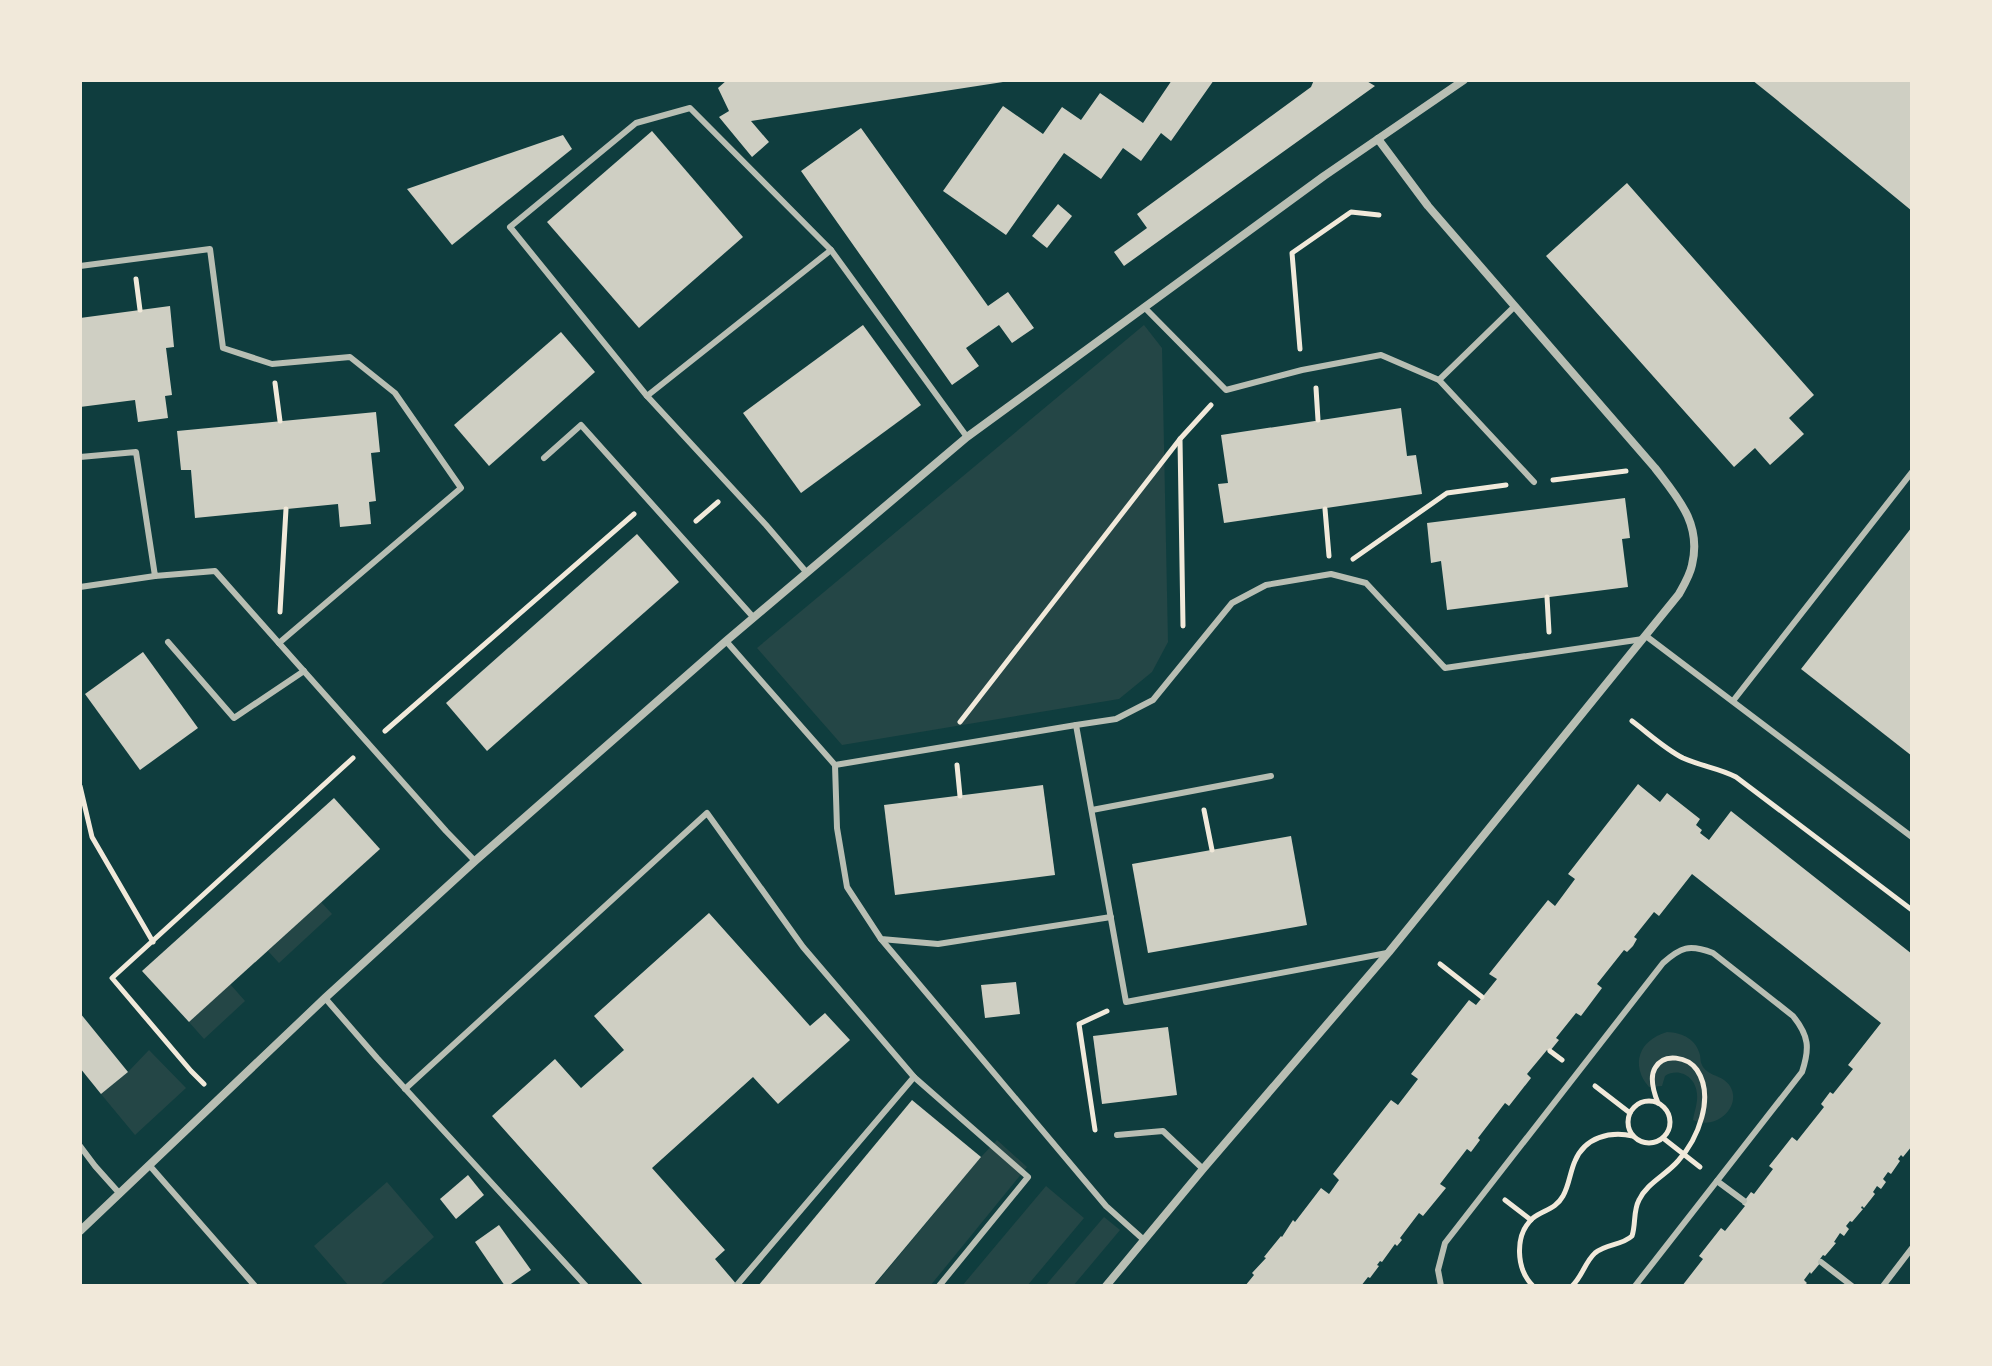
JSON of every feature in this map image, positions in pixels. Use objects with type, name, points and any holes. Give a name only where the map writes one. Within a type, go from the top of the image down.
[{"type":"street","points":[[80,1231],[325,998],[475,861],[726,641],[967,437],[1464,80]]},
{"type":"street","points":[[1106,1286],[1389,952],[1679,594],[1692,567],[1695,544],[1690,518],[1655,468],[1428,206],[1378,139]]},
{"type":"lane","points":[[807,573],[647,396],[510,227],[636,123],[690,108],[831,250],[967,437]]},
{"type":"lane","points":[[80,266],[210,249],[223,348],[272,364],[350,357],[395,393],[461,488],[279,643]]},
{"type":"lane","points":[[647,396],[831,250]]},
{"type":"lane","points":[[1144,307],[1226,390],[1302,370],[1381,355],[1439,380],[1534,482]]},
{"type":"lane","points":[[1439,380],[1514,307]]},
{"type":"lane","points":[[544,458],[581,425],[754,618]]},
{"type":"lane","points":[[80,457],[136,452],[155,576]]},
{"type":"lane","points":[[1733,701],[1912,472]]},
{"type":"lane","points":[[80,587],[215,571],[475,861]]},
{"type":"lane","points":[[835,765],[1116,719],[1153,700],[1232,603],[1266,585],[1331,574],[1366,583],[1445,668],[1551,654],[1645,637],[1911,834]]},
{"type":"lane","points":[[726,641],[835,765],[837,828],[847,887],[881,939],[1106,1206],[1144,1240]]},
{"type":"lane","points":[[168,642],[234,718],[304,671]]},
{"type":"lane","points":[[1076,725],[1126,1002],[1389,952]]},
{"type":"lane","points":[[1092,810],[1271,776]]},
{"type":"lane","points":[[405,1089],[707,813],[803,947],[914,1077],[1028,1177],[939,1286]]},
{"type":"lane","points":[[881,939],[938,944],[1111,917]]},
{"type":"lane","points":[[1441,1286],[1438,1270],[1445,1243],[1663,963],[1676,952],[1699,948],[1713,953],[1793,1016],[1803,1028],[1807,1057],[1802,1072],[1635,1286]]},
{"type":"lane","points":[[325,998],[586,1286]]},
{"type":"lane","points":[[737,1285],[914,1077]]},
{"type":"lane","points":[[1117,1135],[1163,1131],[1203,1169]]},
{"type":"lane","points":[[80,1146],[120,1194]]},
{"type":"lane","points":[[150,1166],[255,1286]]},
{"type":"lane","points":[[1717,1181],[1744,1201]]},
{"type":"lane","points":[[1883,1286],[1912,1248]]},
{"type":"lane","points":[[1821,1262],[1852,1286]]},
{"type":"path","points":[[1302,370],[1292,253],[1351,212],[1379,215]]},
{"type":"path","points":[[272,364],[280,421]]},
{"type":"path","points":[[1314,368],[1318,420]]},
{"type":"path","points":[[941,748],[1180,439],[1226,390]]},
{"type":"path","points":[[1180,439],[1183,663]]},
{"type":"path","points":[[1325,509],[1331,574],[1447,493],[1655,468]]},
{"type":"path","points":[[680,535],[733,489]]},
{"type":"path","points":[[220,1099],[191,1071],[112,978],[369,744],[650,501]]},
{"type":"path","points":[[279,643],[286,509]]},
{"type":"path","points":[[1547,597],[1551,654]]},
{"type":"path","points":[[1632,721],[1676,754],[1736,777],[1912,910]]},
{"type":"path","points":[[80,786],[92,837],[153,942]]},
{"type":"path","points":[[1200,789],[1212,850]]},
{"type":"path","points":[[1440,964],[1482,997]]},
{"type":"path","points":[[1095,1130],[1079,1024],[1126,1002]]},
{"type":"path","points":[[1572,1286],[1596,1253],[1625,1242],[1632,1236],[1639,1199],[1684,1154],[1697,1132],[1704,1104],[1702,1082],[1690,1062],[1679,1058],[1664,1060],[1657,1065],[1652,1077],[1658,1103]]},
{"type":"path","points":[[1642,1102],[1658,1103],[1665,1108],[1670,1124],[1663,1138],[1647,1143],[1633,1136],[1628,1121],[1630,1113],[1642,1102]]},
{"type":"path","points":[[1531,1285],[1524,1276],[1520,1255],[1522,1236],[1531,1220],[1559,1201],[1574,1162],[1586,1146],[1603,1136],[1633,1136]]},
{"type":"path","points":[[1663,1138],[1717,1181]]},
{"type":"path","points":[[1488,1187],[1531,1220]]},
{"type":"shaded area","points":[[1144,325],[1162,348],[1168,642],[1152,672],[1119,699],[842,745],[757,648]]},
{"type":"shaded area","points":[[321,902],[332,914],[279,963],[268,951]]},
{"type":"shaded area","points":[[230,984],[245,1001],[204,1039],[189,1022]]},
{"type":"shaded area","points":[[1667,1032],[1683,1035],[1692,1041],[1698,1049],[1703,1067],[1724,1080],[1731,1089],[1732,1104],[1719,1119],[1708,1123],[1693,1120],[1697,1094],[1694,1083],[1686,1075],[1670,1073],[1665,1076],[1662,1086],[1649,1087],[1643,1079],[1640,1054],[1650,1041]]},
{"type":"shaded area","points":[[149,1050],[186,1088],[135,1135],[101,1094]]},
{"type":"shaded area","points":[[997,1140],[1027,1167],[930,1286],[874,1286],[981,1157]]},
{"type":"shaded area","points":[[387,1182],[434,1237],[379,1286],[349,1286],[314,1246]]},
{"type":"shaded area","points":[[1046,1186],[1084,1218],[1027,1286],[962,1286]]},
{"type":"shaded area","points":[[1104,1217],[1120,1230],[1073,1286],[1045,1286]]},
{"type":"building","points":[[727,80],[1003,82],[751,121],[769,142],[752,157],[719,117],[729,111],[718,88]]},
{"type":"building","points":[[1172,80],[1214,80],[1171,141],[1161,133],[1141,161],[1123,148],[1101,179],[1064,153],[1006,235],[943,191],[1003,106],[1043,134],[1062,107],[1081,120],[1100,93],[1143,123]]},
{"type":"building","points":[[1314,80],[1365,80],[1375,86],[1124,266],[1114,252],[1147,228],[1137,214],[1311,87]]},
{"type":"building","points":[[1752,80],[1912,80],[1912,211],[1772,96]]},
{"type":"building","points":[[861,128],[988,306],[1008,292],[1034,328],[1012,343],[999,325],[966,348],[979,366],[952,385],[801,171]]},
{"type":"building","points":[[652,131],[743,237],[639,328],[547,222]]},
{"type":"building","points":[[563,135],[572,149],[452,245],[407,189]]},
{"type":"building","points":[[1627,183],[1814,395],[1789,418],[1804,434],[1770,465],[1755,448],[1734,467],[1546,256]]},
{"type":"building","points":[[1058,204],[1072,216],[1047,248],[1032,236]]},
{"type":"building","points":[[170,306],[174,347],[166,348],[172,395],[165,396],[168,418],[138,422],[135,400],[80,407],[80,318]]},
{"type":"building","points":[[863,325],[921,405],[801,493],[743,413]]},
{"type":"building","points":[[561,332],[595,372],[489,466],[454,425]]},
{"type":"building","points":[[1401,408],[1407,456],[1416,455],[1422,494],[1224,523],[1218,484],[1228,483],[1221,435]]},
{"type":"building","points":[[376,412],[380,452],[371,453],[376,501],[369,502],[371,524],[340,527],[338,504],[195,518],[191,470],[181,470],[177,431]]},
{"type":"building","points":[[1625,498],[1630,538],[1622,539],[1628,587],[1447,610],[1441,561],[1431,563],[1427,523]]},
{"type":"building","points":[[1912,527],[1912,756],[1801,669]]},
{"type":"building","points":[[637,534],[679,582],[487,751],[446,703]]},
{"type":"building","points":[[143,652],[198,728],[140,770],[85,694]]},
{"type":"building","points":[[1638,784],[1660,802],[1667,793],[1700,819],[1696,825],[1709,840],[1731,811],[1912,954],[1912,1146],[1898,1159],[1900,1161],[1891,1174],[1888,1172],[1881,1189],[1877,1186],[1873,1192],[1875,1194],[1846,1226],[1849,1229],[1844,1236],[1840,1233],[1836,1243],[1804,1280],[1807,1283],[1804,1286],[1682,1286],[1703,1259],[1699,1256],[1721,1228],[1725,1231],[1745,1206],[1742,1204],[1751,1192],[1754,1194],[1773,1169],[1769,1166],[1792,1137],[1797,1141],[1824,1107],[1821,1104],[1830,1092],[1833,1094],[1853,1069],[1848,1065],[1881,1023],[1692,874],[1659,916],[1654,912],[1634,937],[1637,939],[1633,946],[1627,952],[1624,950],[1597,984],[1602,988],[1581,1016],[1576,1013],[1556,1038],[1559,1040],[1527,1074],[1531,1078],[1509,1106],[1505,1103],[1471,1152],[1467,1149],[1440,1184],[1446,1188],[1423,1216],[1419,1213],[1400,1238],[1402,1240],[1380,1261],[1370,1278],[1361,1286],[1245,1286],[1264,1257],[1321,1188],[1329,1194],[1339,1180],[1333,1174],[1391,1100],[1398,1105],[1418,1079],[1411,1074],[1469,1000],[1476,1005],[1497,979],[1489,974],[1548,900],[1555,906],[1575,879],[1568,874]]},
{"type":"building","points":[[1043,785],[1055,875],[895,895],[884,805]]},
{"type":"building","points":[[334,798],[380,849],[189,1022],[142,971]]},
{"type":"building","points":[[1291,836],[1307,925],[1148,953],[1132,864]]},
{"type":"building","points":[[709,913],[810,1026],[825,1013],[850,1040],[778,1104],[753,1077],[652,1168],[725,1250],[715,1259],[738,1286],[644,1286],[492,1116],[555,1059],[581,1088],[624,1050],[594,1016]]},
{"type":"building","points":[[1016,982],[1020,1014],[985,1018],[981,985]]},
{"type":"building","points":[[80,1013],[128,1072],[101,1094],[80,1068]]},
{"type":"building","points":[[1168,1027],[1177,1095],[1102,1104],[1093,1036]]},
{"type":"building","points":[[912,1100],[981,1157],[873,1286],[758,1286]]},
{"type":"building","points":[[468,1175],[484,1195],[456,1219],[440,1199]]},
{"type":"building","points":[[499,1225],[531,1270],[508,1286],[505,1286],[475,1242]]}]
